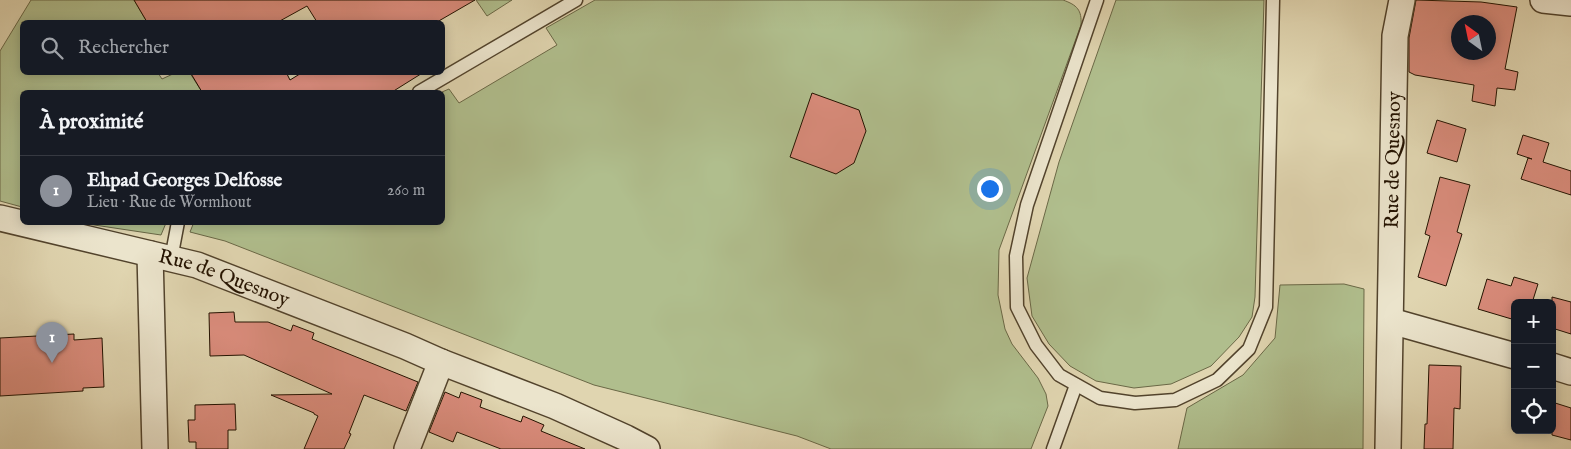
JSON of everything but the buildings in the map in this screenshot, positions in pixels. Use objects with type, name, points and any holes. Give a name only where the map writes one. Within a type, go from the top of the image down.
[{"type":"street","name":"Rue de Quesnoy","points":[[1388,449],[1395,36],[1402,0]]},
{"type":"street","points":[[1543,0],[1571,3]]},
{"type":"street","name":"Rue de Quesnoy","points":[[0,218],[20,223]]},
{"type":"street","name":"Rue de Quesnoy","points":[[29,225],[197,265],[555,406],[647,449]]},
{"type":"street","points":[[155,449],[160,256]]},
{"type":"street","points":[[1391,321],[1511,355]]},
{"type":"street","points":[[407,449],[441,362]]},
{"type":"street","points":[[1556,367],[1571,372]]},
{"type":"lane","points":[[422,90],[576,0]]},
{"type":"lane","points":[[1097,0],[1027,205],[1016,256],[1017,307],[1036,346],[1059,376],[1100,398],[1135,403],[1175,400],[1217,380],[1249,349],[1266,307],[1273,0]]},
{"type":"lane","points":[[160,256],[176,225]]},
{"type":"lane","points":[[1053,449],[1076,385]]},
{"type":"green space","points":[[31,0],[134,0],[146,20],[20,20],[20,75],[159,75],[162,79],[171,75],[191,75],[201,90],[20,90],[20,206],[0,201],[0,51]]},
{"type":"green space","points":[[476,0],[512,0],[487,16]]},
{"type":"green space","points":[[595,0],[1063,0],[1075,6],[1081,15],[1081,25],[999,250],[998,295],[1005,329],[1012,344],[1038,378],[1046,394],[1048,406],[1031,449],[831,449],[797,436],[594,385],[225,241],[190,232],[193,225],[445,225],[445,91],[449,89],[459,103],[557,45],[546,28]]},
{"type":"green space","points":[[1116,0],[1264,0],[1255,297],[1252,317],[1239,337],[1211,366],[1171,384],[1134,388],[1096,381],[1070,366],[1049,344],[1032,316],[1027,278],[1059,162]]},
{"type":"green space","points":[[94,225],[165,225],[161,235]]},
{"type":"green space","points":[[1344,284],[1364,289],[1363,449],[1178,449],[1187,408],[1243,375],[1275,338],[1280,285]]},
{"type":"place","name":"Ehpad Georges Delfosse","points":[[52,363]]}]
